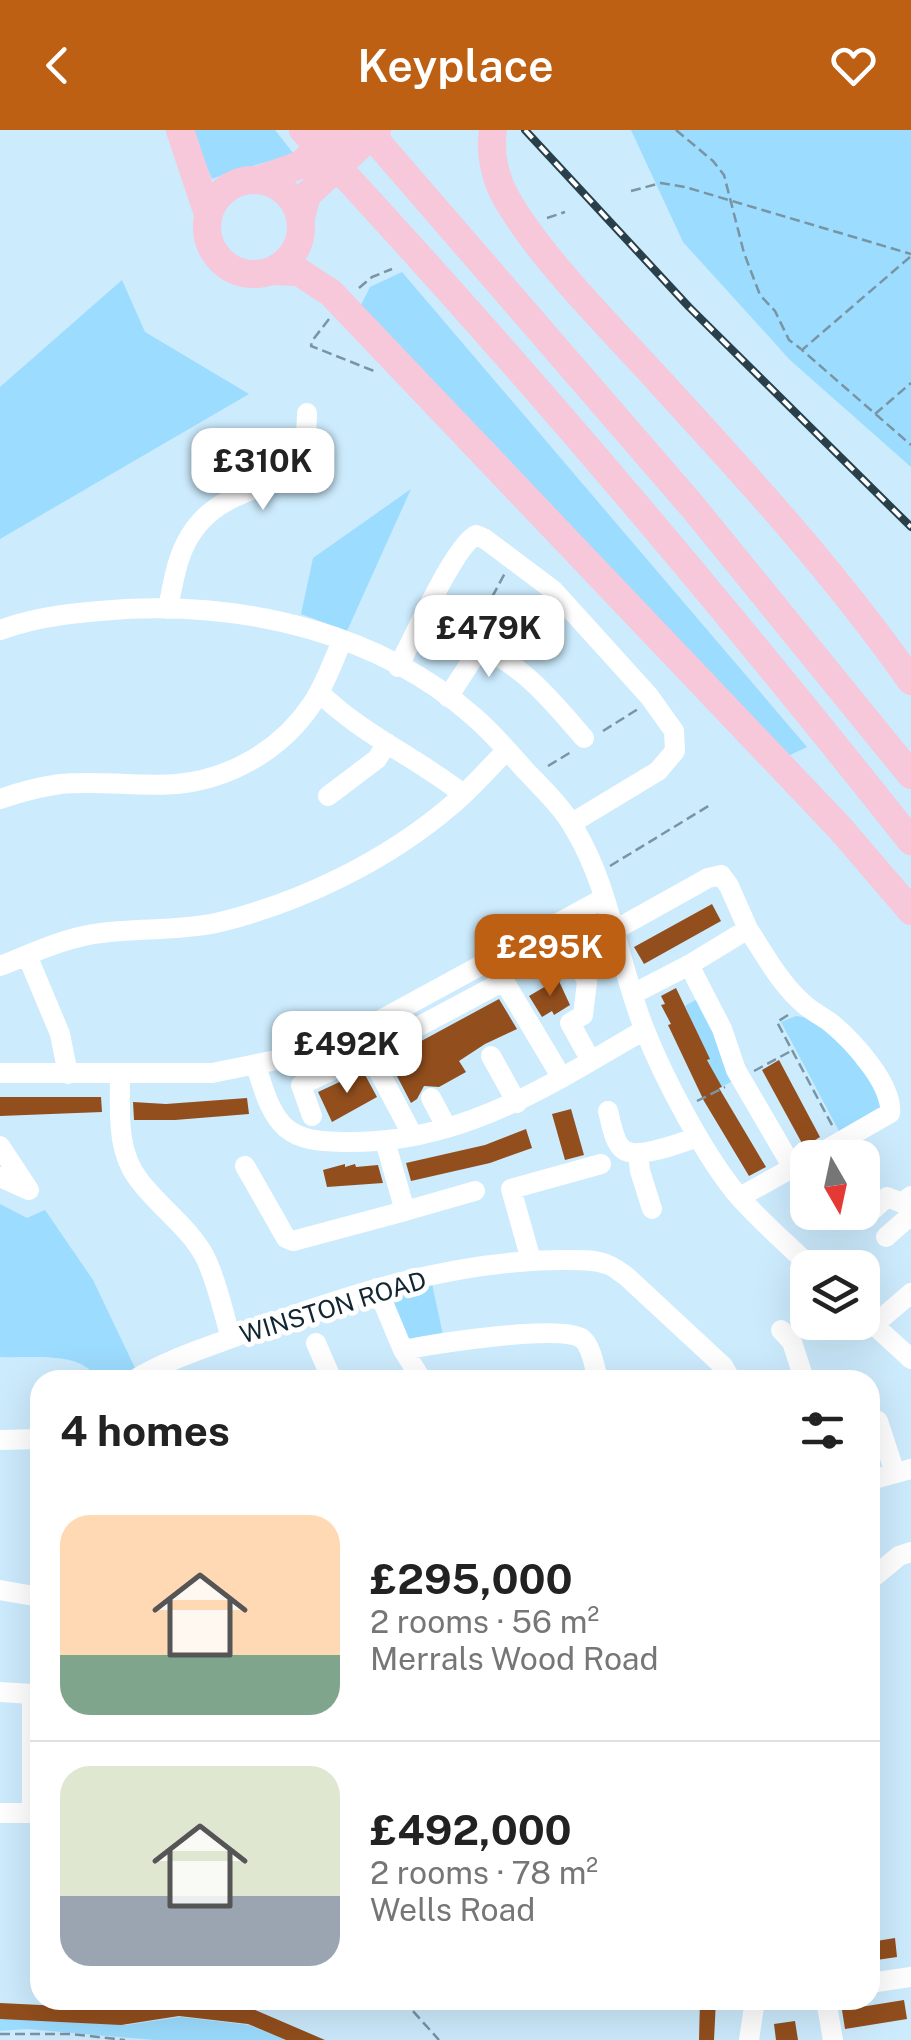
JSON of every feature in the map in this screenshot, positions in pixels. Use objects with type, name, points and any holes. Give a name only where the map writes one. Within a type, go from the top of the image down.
[{"type":"highway","points":[[180,130],[208,214],[206,230],[217,258],[243,274],[305,274],[331,293],[735,717],[911,910]]},
{"type":"highway","points":[[303,130],[542,393],[911,841]]},
{"type":"highway","points":[[208,214],[224,190],[300,165],[340,130]]},
{"type":"highway","points":[[367,130],[692,506],[911,775]]},
{"type":"highway","points":[[274,271],[296,249],[307,195],[377,130]]},
{"type":"highway","points":[[493,130],[496,174],[514,211],[621,339],[786,518],[911,681]]},
{"type":"highway","points":[[261,179],[288,194],[300,218]]},
{"type":"street","points":[[168,608],[180,554],[199,523],[235,496],[270,483],[293,467],[307,437],[307,413]]},
{"type":"street","points":[[398,666],[456,555],[469,538],[485,539],[553,590],[650,696],[674,730],[676,751],[658,771],[572,823]]},
{"type":"street","points":[[0,630],[70,613],[168,608],[273,618],[342,641],[398,666],[474,716],[572,823],[596,874],[644,1030],[698,1137],[740,1198],[793,1250]]},
{"type":"street","points":[[0,799],[62,784],[177,784],[210,778],[241,766],[294,727],[318,692],[342,641]]},
{"type":"street","points":[[448,697],[484,642],[523,673],[584,738]]},
{"type":"street","points":[[318,692],[354,724],[463,794]]},
{"type":"street","points":[[328,796],[378,759],[387,743]]},
{"type":"street","points":[[0,966],[70,938],[214,923],[274,906],[371,860],[420,830],[507,750]]},
{"type":"street","points":[[613,931],[708,878],[721,875],[748,929],[778,974],[804,1005],[832,1024],[859,1050],[901,1107],[842,1140]]},
{"type":"street","points":[[0,1073],[212,1073],[256,1066],[354,1034],[604,898]]},
{"type":"street","points":[[632,994],[748,929]]},
{"type":"street","points":[[27,955],[60,1034],[68,1074]]},
{"type":"street","points":[[578,964],[587,982],[584,1015],[570,1023],[591,1061]]},
{"type":"street","points":[[689,965],[722,1029],[736,1070],[790,1143]]},
{"type":"street","points":[[312,1116],[301,1085],[504,980],[562,1078]]},
{"type":"street","points":[[256,1066],[276,1114],[286,1128],[301,1137],[316,1141],[385,1141],[447,1128],[516,1103],[644,1030]]},
{"type":"street","points":[[369,1053],[414,1136]]},
{"type":"street","points":[[490,1056],[516,1103]]},
{"type":"street","points":[[120,1075],[121,1136],[127,1159],[137,1179],[187,1231],[206,1258],[231,1338]]},
{"type":"street","points":[[431,1098],[447,1128]]},
{"type":"street","points":[[608,1111],[624,1150],[638,1154],[698,1137]]},
{"type":"street","points":[[385,1141],[404,1211]]},
{"type":"street","points":[[0,1146],[29,1190],[0,1176]]},
{"type":"street","points":[[638,1154],[652,1210]]},
{"type":"street","points":[[532,1260],[512,1189],[601,1164]]},
{"type":"street","points":[[245,1166],[286,1238],[293,1242],[475,1191]]},
{"type":"street","points":[[740,1198],[790,1170]]},
{"type":"street","points":[[880,1203],[886,1197],[902,1203],[911,1196]]},
{"type":"street","points":[[886,1237],[911,1215]]},
{"type":"street","name":"WINSTON ROAD","points":[[158,1370],[231,1338],[377,1288],[425,1276],[532,1260],[608,1264],[646,1293],[726,1370]]},
{"type":"street","points":[[377,1288],[416,1370]]},
{"type":"street","points":[[880,1312],[911,1293]]},
{"type":"street","points":[[880,1329],[911,1359]]},
{"type":"street","points":[[780,1330],[792,1342],[801,1370]]},
{"type":"street","points":[[403,1350],[546,1333],[578,1336],[586,1342],[595,1370]]},
{"type":"street","points":[[316,1342],[328,1370]]},
{"type":"street","points":[[880,1424],[903,1471]]},
{"type":"street","points":[[0,1440],[30,1440]]},
{"type":"street","points":[[880,1572],[911,1552]]},
{"type":"street","points":[[0,1590],[30,1595]]},
{"type":"street","points":[[0,1692],[30,1694]]},
{"type":"street","points":[[0,1813],[30,1812]]},
{"type":"street","points":[[880,1981],[911,1976]]},
{"type":"street","points":[[749,2040],[758,2010]]},
{"type":"street","points":[[828,2010],[833,2040]]},
{"type":"path","points":[[676,130],[724,175],[735,224],[760,296],[775,311],[789,340],[911,446]]},
{"type":"path","points":[[631,191],[661,182],[911,255]]},
{"type":"path","points":[[556,215],[565,212]]},
{"type":"path","points":[[802,350],[911,255]]},
{"type":"path","points":[[368,280],[392,269]]},
{"type":"path","points":[[321,329],[311,346],[364,364]]},
{"type":"path","points":[[874,414],[911,383]]},
{"type":"path","points":[[484,642],[478,622],[512,558]]},
{"type":"path","points":[[596,874],[710,805]]},
{"type":"path","points":[[804,1005],[777,1022],[839,1140]]},
{"type":"path","points":[[412,2010],[438,2040]]},
{"type":"path","points":[[0,2034],[72,2034],[124,2040]]},
{"type":"shaded area","points":[[191,130],[275,130],[293,153],[212,179]]},
{"type":"shaded area","points":[[631,130],[911,130],[911,467],[790,360],[683,242]]},
{"type":"shaded area","points":[[402,272],[807,747],[788,756],[360,307],[370,287]]},
{"type":"shaded area","points":[[122,280],[145,332],[249,394],[0,539],[0,387]]},
{"type":"shaded area","points":[[411,489],[347,631],[301,614],[313,558]]},
{"type":"shaded area","points":[[701,997],[735,1080],[721,1087],[686,1016],[689,1014],[685,1006]]},
{"type":"shaded area","points":[[796,1016],[823,1027],[849,1050],[876,1094],[880,1107],[875,1113],[840,1133],[781,1022]]},
{"type":"shaded area","points":[[0,1204],[27,1218],[45,1210],[93,1280],[135,1368],[89,1370],[73,1361],[46,1357],[0,1357]]},
{"type":"shaded area","points":[[432,1284],[443,1335],[408,1341],[395,1310],[397,1291]]},
{"type":"shaded area","points":[[181,2017],[249,2025],[286,2040],[154,2040],[27,2029],[0,2031],[0,2019],[47,2018],[127,2025]]},
{"type":"building","points":[[712,904],[721,921],[644,964],[634,947]]},
{"type":"building","points":[[558,979],[570,1005],[542,1017],[529,996]]},
{"type":"building","points":[[676,988],[710,1059],[707,1060],[722,1087],[719,1088],[766,1167],[749,1176],[704,1101],[668,1025],[671,1024],[661,1005],[665,1004],[661,996]]},
{"type":"building","points":[[499,999],[517,1029],[459,1061],[466,1072],[439,1087],[424,1086],[411,1103],[388,1059]]},
{"type":"building","points":[[779,1060],[820,1137],[800,1140],[762,1070]]},
{"type":"building","points":[[363,1071],[377,1097],[332,1122],[318,1092]]},
{"type":"building","points":[[0,1097],[101,1097],[102,1112],[0,1116]]},
{"type":"building","points":[[247,1098],[249,1114],[134,1120],[133,1102],[166,1104]]},
{"type":"building","points":[[571,1109],[584,1155],[565,1160],[552,1114]]},
{"type":"building","points":[[526,1129],[532,1148],[490,1163],[411,1181],[406,1163],[485,1145]]},
{"type":"building","points":[[345,1164],[378,1165],[383,1183],[327,1187],[323,1170]]},
{"type":"building","points":[[895,1938],[897,1957],[880,1960],[880,1940]]},
{"type":"building","points":[[904,2000],[907,2019],[845,2029],[842,2010],[880,2010],[880,2004]]},
{"type":"building","points":[[0,2003],[30,2004],[30,2010],[255,2010],[325,2040],[286,2040],[248,2024],[179,2016],[121,2025],[0,2019]]},
{"type":"building","points":[[700,2010],[716,2010],[714,2040],[699,2040]]},
{"type":"building","points":[[795,2021],[798,2040],[776,2040],[774,2024]]},
{"type":"railway","points":[[525,130],[689,307],[911,527]]}]
